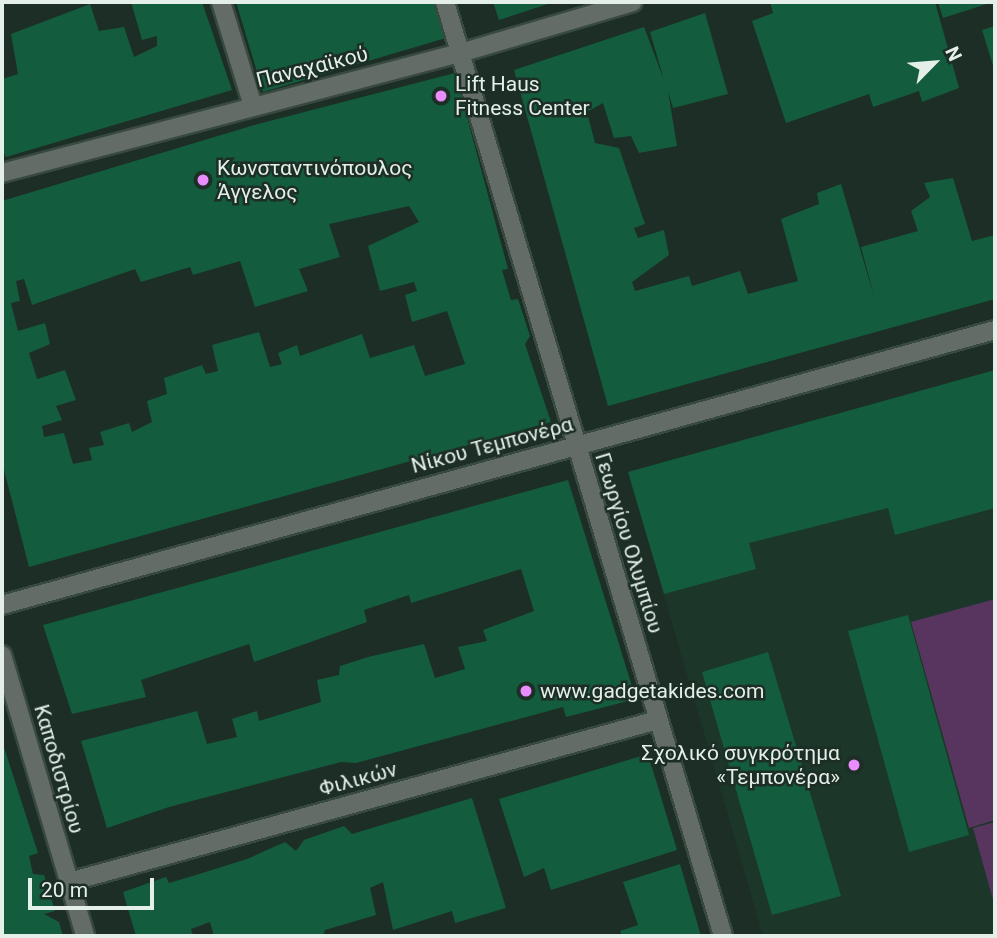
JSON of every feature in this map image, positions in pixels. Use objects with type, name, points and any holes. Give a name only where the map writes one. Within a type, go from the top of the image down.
[{"type":"street","points":[[221,2],[253,106]]},
{"type":"street","name":"Γεωργίου Ολυμπίου","points":[[444,2],[723,936]]},
{"type":"street","name":"Παναχαϊκού","points":[[2,173],[460,53],[633,2]]},
{"type":"street","name":"Νίκου Τεμπονέρα","points":[[2,605],[995,330]]},
{"type":"street","name":"Καποδιστρίου","points":[[2,655],[85,936]]},
{"type":"street","name":"Φιλικών","points":[[69,882],[658,720]]},
{"type":"shaded area","name":"Σχολικό συγκρότημα «Τεμπονέρα»","points":[[995,370],[995,936],[763,936],[628,472]]},
{"type":"shaded area","points":[[995,599],[995,820],[969,828],[911,622]]},
{"type":"shaded area","points":[[995,822],[995,907],[973,828]]},
{"type":"building","points":[[131,2],[202,2],[232,90],[6,157],[2,150],[2,79],[18,74],[11,34],[90,4],[99,31],[124,27],[134,57],[157,46],[157,36],[142,40]]},
{"type":"building","points":[[236,2],[435,2],[446,38],[263,92]]},
{"type":"building","points":[[493,2],[554,2],[499,20]]},
{"type":"building","points":[[770,2],[935,2],[959,88],[922,102],[919,91],[873,107],[869,94],[786,123],[752,21],[773,13]]},
{"type":"building","points":[[938,2],[993,2],[943,18]]},
{"type":"building","points":[[705,13],[728,94],[673,108],[668,91],[677,146],[639,153],[631,136],[614,138],[603,103],[587,112],[595,143],[619,148],[645,224],[634,228],[638,238],[664,230],[669,255],[632,282],[635,291],[689,276],[692,286],[740,271],[748,294],[798,281],[781,219],[819,204],[817,193],[841,184],[875,300],[861,247],[918,231],[911,211],[930,197],[924,183],[953,178],[972,241],[995,235],[995,299],[608,406],[514,70],[644,27],[664,80],[650,32]]},
{"type":"building","points":[[995,26],[995,72],[982,30]]},
{"type":"building","points":[[455,73],[508,269],[502,270],[511,300],[518,299],[530,336],[525,344],[551,422],[29,567],[2,462],[2,201],[258,124]],"holes":[[[409,206],[419,222],[368,246],[380,291],[414,282],[417,291],[405,295],[412,322],[447,311],[465,364],[425,376],[414,345],[370,358],[362,334],[300,356],[297,345],[278,353],[282,364],[270,367],[259,332],[212,345],[218,371],[206,374],[202,365],[164,378],[167,394],[147,401],[152,422],[132,432],[129,423],[100,432],[104,445],[89,448],[92,460],[73,464],[64,433],[44,437],[42,426],[62,420],[56,406],[76,400],[65,370],[37,379],[29,353],[50,344],[45,323],[18,331],[11,303],[20,301],[16,281],[24,279],[32,305],[135,269],[141,282],[190,267],[193,275],[240,261],[255,307],[308,291],[299,269],[340,257],[329,224]]]},
{"type":"building","points":[[995,370],[995,508],[895,535],[888,508],[749,543],[756,569],[664,594],[628,472]]},
{"type":"building","points":[[568,480],[636,699],[566,717],[563,707],[356,763],[341,762],[169,807],[107,828],[81,741],[197,711],[207,744],[237,737],[232,719],[257,711],[259,721],[321,702],[317,680],[339,675],[340,666],[424,644],[435,678],[465,669],[458,647],[487,641],[483,630],[534,611],[521,569],[411,603],[409,595],[364,610],[367,622],[254,662],[249,644],[141,680],[146,697],[72,714],[43,625]]},
{"type":"building","points":[[908,615],[969,835],[909,852],[848,631]]},
{"type":"building","points":[[768,652],[841,896],[772,915],[702,672]]},
{"type":"building","points":[[2,741],[38,853],[29,856],[33,874],[44,875],[55,911],[44,914],[59,922],[63,936],[2,936]]},
{"type":"building","points":[[648,754],[677,850],[551,890],[544,868],[524,877],[499,799]]},
{"type":"building","points":[[472,798],[506,908],[455,923],[452,911],[393,930],[383,882],[370,888],[376,915],[325,930],[323,936],[214,936],[210,922],[191,929],[193,936],[136,936],[123,892],[166,877],[169,883],[196,875],[247,859],[285,842],[296,851],[304,840],[344,826],[352,834]]},
{"type":"building","points":[[680,864],[701,936],[622,936],[620,931],[638,925],[623,882]]},
{"type":"place","name":"Lift Haus Fitness Center","points":[[441,96]]},
{"type":"place","name":"Κωνσταντινόπουλος Άγγελος","points":[[203,180]]},
{"type":"place","name":"www.gadgetakides.com","points":[[526,691]]},
{"type":"place","name":"Σχολικό συγκρότημα «Τεμπονέρα»","points":[[854,765]]}]
